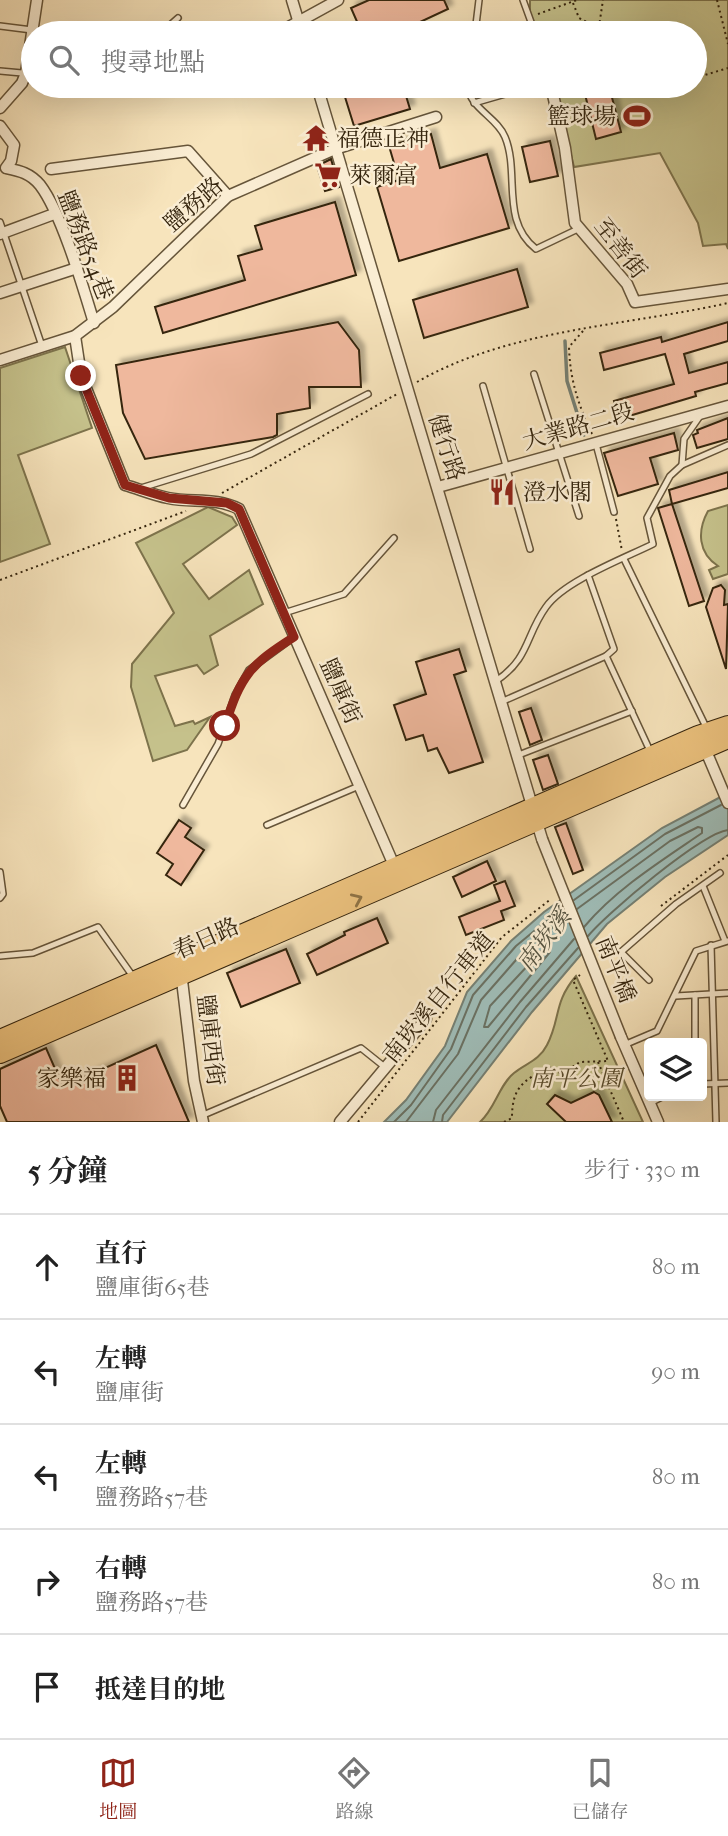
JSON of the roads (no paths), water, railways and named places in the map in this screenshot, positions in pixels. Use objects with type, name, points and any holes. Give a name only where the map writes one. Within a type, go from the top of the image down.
[{"type":"main road","points":[[536,824],[655,763],[711,740],[728,725]]},
{"type":"main road","name":"春日路","points":[[0,1054],[181,969],[397,873],[456,849],[536,824]]},
{"type":"main road","name":"春日路","points":[[0,1040],[136,981],[181,969]]},
{"type":"street","points":[[34,21],[37,0]]},
{"type":"street","points":[[292,0],[298,21]]},
{"type":"street","points":[[310,21],[338,0]]},
{"type":"street","points":[[0,108],[21,84]]},
{"type":"street","name":"健行路","points":[[320,98],[536,824]]},
{"type":"street","name":"至善街","points":[[554,98],[565,148],[575,223],[627,284],[635,302],[728,289]]},
{"type":"street","name":"鹽務路","points":[[0,360],[75,336],[93,323],[228,197],[335,149],[436,117]]},
{"type":"street","name":"鹽務路54巷","points":[[0,126],[14,145],[11,161],[3,170]]},
{"type":"street","points":[[51,169],[188,151],[228,197]]},
{"type":"street","name":"鹽務路54巷","points":[[3,170],[23,172],[40,186],[77,268],[93,323]]},
{"type":"street","points":[[1,230],[54,214]]},
{"type":"street","points":[[0,293],[77,268]]},
{"type":"street","points":[[75,336],[81,376],[106,442],[125,485],[138,489]]},
{"type":"street","name":"大業路二段","points":[[438,487],[728,406]]},
{"type":"street","name":"鹽庫街","points":[[138,489],[169,498],[213,498],[239,509],[397,873]]},
{"type":"street","points":[[711,740],[716,773],[728,803]]},
{"type":"street","name":"南平橋","points":[[536,824],[622,1041],[658,1122]]},
{"type":"street","name":"鹽庫西街","points":[[181,969],[202,1119]]},
{"type":"street","points":[[340,1122],[426,1019]]},
{"type":"lane","points":[[476,21],[479,0]]},
{"type":"lane","points":[[523,0],[531,21]]},
{"type":"lane","points":[[175,21],[178,18]]},
{"type":"lane","points":[[0,26],[21,29]]},
{"type":"lane","points":[[0,71],[21,73]]},
{"type":"lane","points":[[472,98],[474,103],[497,122],[506,138],[513,207],[526,241],[536,249],[580,228]]},
{"type":"lane","points":[[474,103],[491,98]]},
{"type":"lane","points":[[1,230],[42,346]]},
{"type":"lane","points":[[534,374],[579,516]]},
{"type":"lane","points":[[483,386],[530,549]]},
{"type":"lane","points":[[138,489],[251,454],[368,394]]},
{"type":"lane","points":[[682,465],[684,439],[701,413]]},
{"type":"lane","points":[[590,444],[614,512]]},
{"type":"lane","points":[[495,681],[516,667],[547,605],[588,575],[653,544],[648,518],[670,476],[682,465],[728,445]]},
{"type":"lane","points":[[284,613],[344,594],[394,538]]},
{"type":"lane","points":[[624,559],[711,740]]},
{"type":"lane","points":[[501,702],[606,656],[614,649],[588,575]]},
{"type":"lane","points":[[183,805],[218,744],[235,695],[249,670],[294,637]]},
{"type":"lane","points":[[606,656],[655,763]]},
{"type":"lane","points":[[516,756],[632,711]]},
{"type":"lane","points":[[267,825],[359,786]]},
{"type":"lane","points":[[0,872],[3,894],[0,898]]},
{"type":"lane","points":[[649,980],[621,952],[676,904],[720,873]]},
{"type":"lane","points":[[622,1041],[657,1031],[676,996],[695,951],[727,941],[703,887]]},
{"type":"lane","points":[[0,956],[33,953],[98,928],[136,981]]},
{"type":"lane","points":[[711,945],[716,1122]]},
{"type":"lane","points":[[676,996],[728,993]]},
{"type":"lane","points":[[695,995],[695,1038]]},
{"type":"lane","points":[[202,1119],[361,1048],[386,1068]]},
{"type":"lane","points":[[707,1084],[728,1083]]},
{"type":"lane","points":[[650,1103],[654,1101]]},
{"type":"water","name":"南崁溪","points":[[728,793],[728,835],[665,877],[607,924],[532,1012],[447,1122],[384,1122],[406,1100],[445,1046],[467,992],[511,941],[544,912],[662,828]]},
{"type":"waterway","points":[[565,341],[567,381],[584,435]]},
{"type":"place","name":"籃球場","points":[[637,116]]},
{"type":"place","name":"福德正神","points":[[316,138]]},
{"type":"place","name":"萊爾富","points":[[328,175]]},
{"type":"place","name":"澄水閣","points":[[502,492]]},
{"type":"place","name":"家樂福","points":[[127,1078]]},
{"type":"park label","name":"南平公園","points":[[576,1078]]}]
